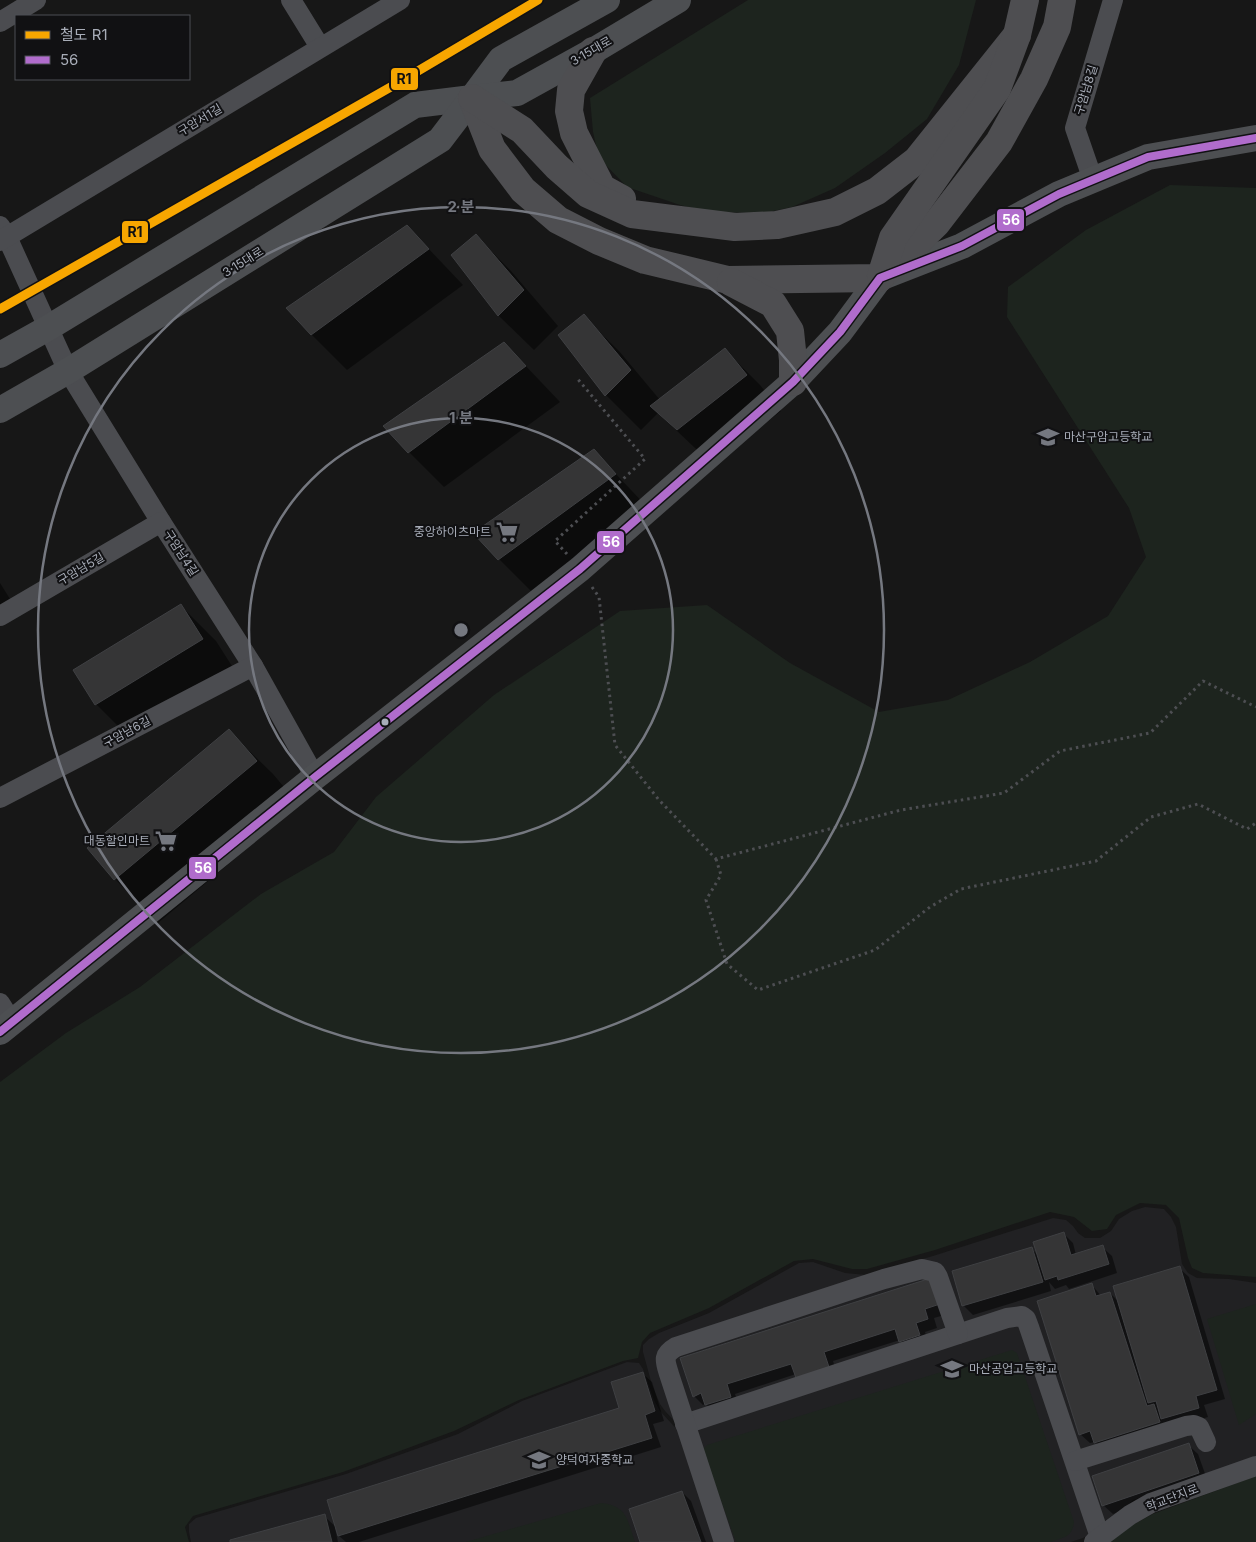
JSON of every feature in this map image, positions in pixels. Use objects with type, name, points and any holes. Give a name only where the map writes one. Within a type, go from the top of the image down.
[{"type":"highway","points":[[880,278],[893,238],[997,89],[1017,35],[1025,0]]},
{"type":"highway","points":[[728,280],[880,278],[936,224],[999,142],[1034,79],[1058,27],[1062,0]]},
{"type":"highway","points":[[472,98],[522,130],[557,167],[588,194],[632,214],[735,227],[777,225],[835,212],[877,190],[917,160],[1017,35]]},
{"type":"highway","points":[[593,51],[571,90],[569,111],[574,133],[602,188],[620,198],[695,222]]},
{"type":"highway","points":[[472,98],[492,149],[523,190],[558,220],[599,241],[645,260],[728,280],[774,304],[790,331],[794,382]]},
{"type":"main road","name":"3·15대로","points":[[0,410],[68,371],[440,140],[501,58],[606,0]]},
{"type":"main road","name":"3·15대로","points":[[0,355],[48,328],[415,105],[517,93],[593,51],[678,0]]},
{"type":"main road","points":[[4,1019],[580,569],[794,382],[840,332],[880,278],[962,246],[1059,194],[1148,157],[1256,138]]},
{"type":"street","points":[[0,22],[36,0]]},
{"type":"street","points":[[291,0],[320,47]]},
{"type":"street","name":"구암서1길","points":[[2,235],[400,0]]},
{"type":"street","name":"구암남8길","points":[[1093,180],[1075,128],[1113,0]]},
{"type":"street","name":"구암남4길","points":[[2,235],[68,371],[253,666],[315,777]]},
{"type":"street","name":"구암남5길","points":[[0,616],[161,522]]},
{"type":"street","name":"구암남6길","points":[[0,798],[253,666]]},
{"type":"street","points":[[724,1542],[666,1364],[665,1358],[668,1352],[884,1279],[922,1269],[935,1272],[938,1277],[958,1334]]},
{"type":"street","points":[[685,1424],[958,1334],[1015,1316],[1022,1316],[1026,1319],[1075,1461],[1097,1540]]},
{"type":"street","points":[[1075,1461],[1186,1426],[1194,1425],[1199,1427],[1206,1442]]},
{"type":"street","name":"학교단지로","points":[[1097,1540],[1152,1503],[1256,1466]]},
{"type":"path","points":[[576,377],[645,460],[556,542],[580,569],[599,597],[615,745],[658,800],[716,859],[721,875],[706,900],[727,964],[758,990],[875,950],[930,907],[961,889],[1096,861],[1151,817],[1198,804],[1247,830],[1256,823]]},
{"type":"path","points":[[716,859],[901,810],[1004,793],[1060,751],[1150,733],[1204,681],[1256,707]]},
{"type":"shaded area","points":[[748,0],[976,0],[959,65],[927,119],[885,153],[835,188],[792,207],[764,213],[708,212],[680,205],[627,187],[599,158],[593,132],[590,98]]},
{"type":"shaded area","points":[[1170,185],[1256,188],[1256,1277],[1203,1273],[1192,1268],[1179,1218],[1166,1205],[1140,1203],[1116,1215],[1107,1229],[1092,1231],[1074,1217],[1050,1212],[935,1250],[867,1269],[852,1269],[813,1259],[794,1261],[709,1308],[650,1333],[642,1342],[638,1358],[623,1361],[519,1400],[454,1431],[343,1472],[193,1516],[185,1527],[189,1542],[0,1542],[0,1082],[66,1033],[140,987],[261,894],[334,852],[376,797],[494,695],[620,611],[707,605],[790,663],[879,712],[948,700],[1030,662],[1108,616],[1146,557],[1129,508],[1007,317],[1008,287],[1086,230]]},
{"type":"shaded area","name":"마산공업고등학교","points":[[1145,1207],[1164,1209],[1171,1217],[1176,1227],[1182,1264],[1188,1273],[1197,1278],[1229,1279],[1256,1283],[1256,1457],[1225,1471],[1133,1500],[1109,1522],[1083,1538],[1071,1542],[731,1542],[696,1444],[665,1411],[652,1385],[643,1352],[643,1345],[649,1339],[659,1333],[709,1313],[799,1263],[813,1262],[845,1273],[866,1275],[1053,1218],[1066,1220],[1085,1238],[1100,1238],[1111,1231],[1119,1219],[1132,1211]]},
{"type":"shaded area","points":[[1256,1304],[1256,1414],[1239,1425],[1207,1319]]},
{"type":"shaded area","points":[[1012,1350],[1017,1353],[1074,1522],[1069,1534],[1050,1542],[736,1542],[704,1454],[703,1449],[707,1445]]},
{"type":"shaded area","name":"양덕여자중학교","points":[[627,1362],[639,1363],[660,1411],[682,1435],[718,1542],[191,1542],[189,1524],[196,1518],[346,1474],[458,1434],[522,1401]]},
{"type":"shaded area","points":[[1256,1476],[1256,1542],[1108,1542],[1134,1524],[1153,1514]]},
{"type":"shaded area","points":[[601,1503],[617,1507],[622,1511],[628,1521],[635,1542],[466,1542]]},
{"type":"building","points":[[407,225],[429,249],[311,335],[286,308]]},
{"type":"building","points":[[476,234],[524,290],[498,316],[451,255]]},
{"type":"building","points":[[584,314],[631,370],[605,396],[558,335]]},
{"type":"building","points":[[504,342],[526,366],[408,453],[383,426]]},
{"type":"building","points":[[725,348],[747,375],[677,430],[650,406]]},
{"type":"building","points":[[594,449],[616,474],[498,560],[473,533]]},
{"type":"building","points":[[181,604],[203,639],[95,705],[73,670]]},
{"type":"building","points":[[229,729],[257,761],[114,880],[87,848]]},
{"type":"building","points":[[1064,1232],[1071,1255],[1103,1245],[1109,1264],[1058,1280],[1057,1276],[1045,1280],[1033,1242]]},
{"type":"building","points":[[1032,1247],[1043,1282],[962,1306],[952,1271]]},
{"type":"building","points":[[1180,1266],[1217,1390],[1196,1396],[1199,1408],[1161,1419],[1156,1401],[1148,1403],[1113,1286]]},
{"type":"building","points":[[931,1278],[940,1304],[925,1309],[928,1319],[916,1323],[920,1335],[899,1342],[895,1329],[824,1352],[829,1367],[796,1378],[791,1364],[727,1384],[731,1397],[705,1405],[701,1393],[693,1397],[680,1358]]},
{"type":"building","points":[[1092,1283],[1096,1296],[1110,1292],[1147,1406],[1154,1404],[1160,1422],[1094,1443],[1090,1431],[1079,1435],[1037,1301]]},
{"type":"building","points":[[643,1372],[655,1411],[645,1415],[652,1438],[338,1536],[327,1500],[619,1408],[611,1382]]},
{"type":"building","points":[[1189,1443],[1199,1473],[1102,1506],[1092,1476]]},
{"type":"building","points":[[682,1491],[701,1542],[640,1542],[629,1509]]},
{"type":"building","points":[[325,1514],[332,1542],[230,1542],[230,1540]]},
{"type":"rail line","name":"R1","points":[[0,309],[396,84],[538,0]]},
{"type":"transit line","name":"56","points":[[0,1032],[315,777],[580,569],[793,382],[840,332],[880,278],[962,246],[1059,194],[1148,157],[1256,138]]},
{"type":"place","name":"마산구암고등학교","points":[[1048,437]]},
{"type":"place","name":"중앙하이츠마트","points":[[507,532]]},
{"type":"place","name":"대동할인마트","points":[[166,841]]},
{"type":"place","name":"마산공업고등학교","points":[[952,1369]]},
{"type":"place","name":"양덕여자중학교","points":[[539,1460]]}]
